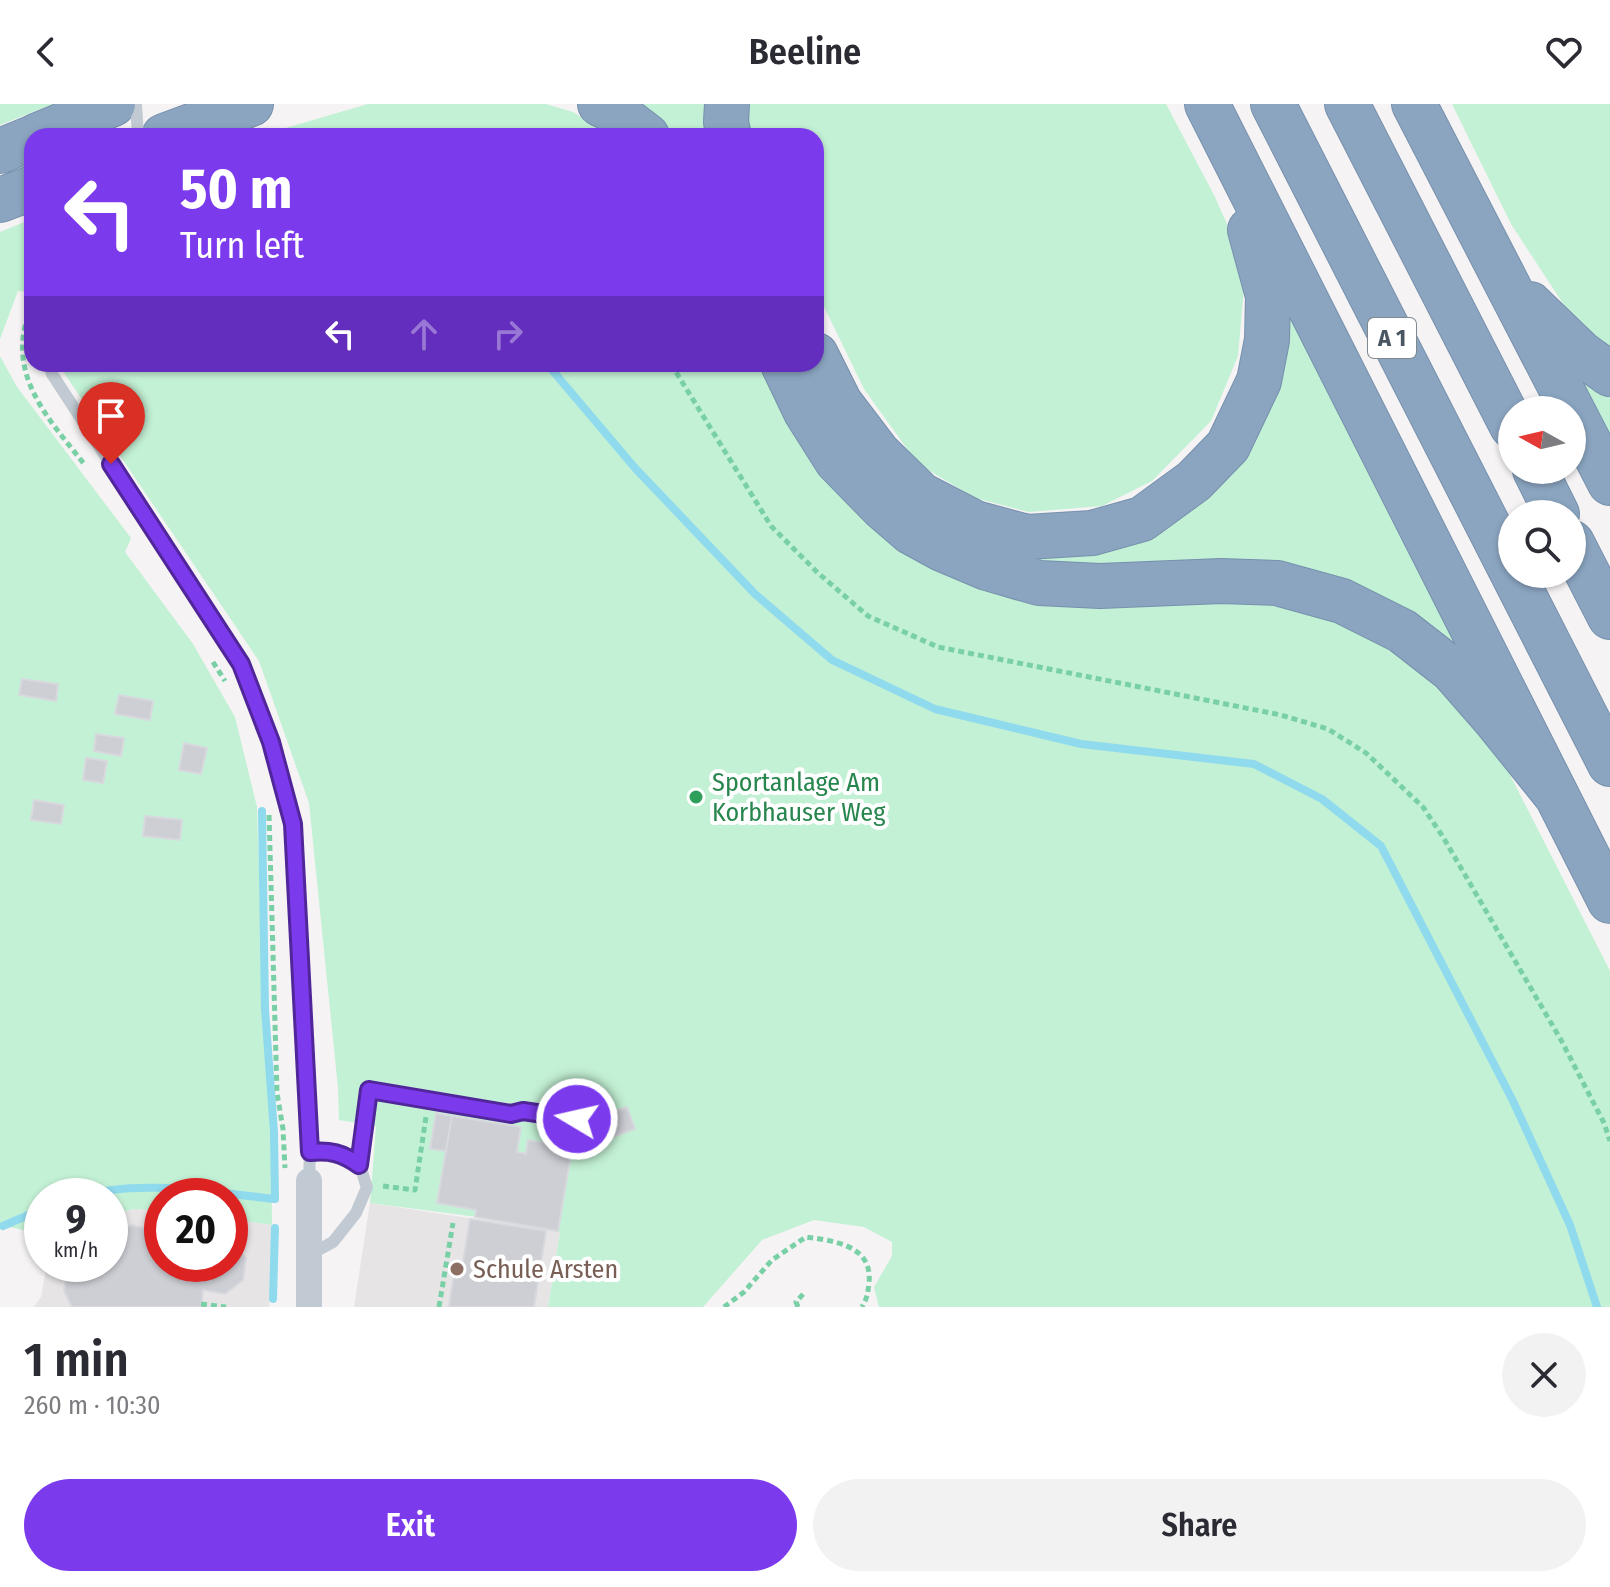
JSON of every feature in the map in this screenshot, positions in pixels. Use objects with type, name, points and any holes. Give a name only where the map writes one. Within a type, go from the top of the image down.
[{"type":"highway","points":[[56,128],[113,104]]},
{"type":"highway","points":[[186,128],[251,104]]},
{"type":"highway","points":[[600,104],[637,128]]},
{"type":"highway","points":[[727,104],[727,128]]},
{"type":"highway","name":"A 1","points":[[1273,104],[1498,546]]},
{"type":"highway","name":"A 1","points":[[1347,104],[1498,399]]},
{"type":"highway","points":[[1414,104],[1610,483]]},
{"type":"highway","points":[[824,371],[840,403],[878,453],[921,495],[975,523],[1027,537],[1092,533],[1142,519],[1194,481],[1228,446],[1259,381],[1267,340],[1268,296],[1216,122]]},
{"type":"highway","points":[[1216,122],[1610,901]]},
{"type":"highway","points":[[0,151],[24,141]]},
{"type":"highway","points":[[0,200],[24,191]]},
{"type":"highway","points":[[1503,278],[1582,354],[1610,374]]},
{"type":"highway","points":[[787,372],[806,412],[837,461],[911,532],[987,568],[1039,583],[1100,586],[1221,581],[1277,583],[1342,601],[1402,631],[1452,670],[1556,795]]},
{"type":"highway","points":[[1586,570],[1610,617]]},
{"type":"highway","name":"A 1","points":[[1520,588],[1610,764]]},
{"type":"street","points":[[298,1177],[309,1255],[309,1307]]},
{"type":"lane","points":[[136,104],[138,128]]},
{"type":"lane","points":[[51,372],[241,664],[271,742],[293,824],[310,1152],[298,1177]]},
{"type":"lane","points":[[309,1255],[333,1242],[356,1213],[367,1187],[359,1165],[369,1090],[511,1114],[523,1111],[577,1119]]},
{"type":"lane","points":[[310,1152],[328,1150],[345,1155],[359,1165]]},
{"type":"path","points":[[24,327],[24,368]]},
{"type":"path","points":[[25,372],[39,404],[93,475]]},
{"type":"path","points":[[676,372],[771,526],[818,573],[868,616],[938,647],[1281,715],[1328,729],[1366,753],[1423,807],[1443,837],[1561,1040],[1604,1123],[1610,1141]]},
{"type":"path","points":[[208,654],[226,685]]},
{"type":"path","points":[[267,806],[277,1093],[283,1129],[298,1177]]},
{"type":"path","points":[[367,1187],[372,1184],[415,1190],[428,1100]]},
{"type":"path","points":[[439,1307],[453,1223]]},
{"type":"path","points":[[724,1307],[744,1292],[772,1260],[806,1237],[840,1242],[864,1258],[870,1273],[867,1299],[862,1307]]},
{"type":"path","points":[[798,1307],[796,1302],[804,1293]]},
{"type":"path","points":[[201,1304],[226,1307]]},
{"type":"shaded area","name":"Schule Arsten","points":[[370,1203],[560,1232],[548,1307],[354,1307]]},
{"type":"shaded area","points":[[144,1209],[144,1282],[248,1282],[248,1222],[272,1225],[269,1307],[34,1307],[41,1297],[44,1282],[128,1282],[128,1210]]},
{"type":"green space","points":[[0,104],[53,104],[0,125]]},
{"type":"green space","points":[[368,104],[546,104],[573,112],[599,128],[286,128]]},
{"type":"green space","points":[[631,104],[710,104],[712,128],[660,128]]},
{"type":"green space","points":[[750,104],[1166,104],[1231,233],[1244,288],[1238,356],[1211,421],[1152,481],[1102,506],[1029,512],[975,498],[918,464],[864,389],[824,306],[824,128],[749,128]]},
{"type":"green space","points":[[1452,104],[1610,104],[1610,350],[1573,319],[1511,224]]},
{"type":"green space","points":[[24,222],[24,291],[18,291],[0,339],[0,232]]},
{"type":"green space","points":[[1276,280],[1487,683],[1407,619],[1112,570],[997,556],[1002,545],[1215,479]]},
{"type":"green space","points":[[0,356],[17,387],[131,538],[125,552],[193,644],[235,717],[257,807],[264,1033],[271,1129],[272,1225],[248,1222],[248,1178],[144,1178],[144,1209],[128,1210],[128,1178],[24,1178],[24,1230],[0,1225]]},
{"type":"green space","points":[[1571,361],[1610,388],[1610,451]]},
{"type":"green space","points":[[63,372],[765,372],[783,416],[812,459],[952,575],[1013,599],[1067,605],[1275,602],[1340,621],[1398,652],[1462,708],[1507,769],[1610,971],[1610,1307],[879,1307],[874,1287],[892,1256],[892,1242],[864,1227],[814,1220],[762,1240],[703,1307],[548,1307],[560,1232],[370,1203],[376,1126],[339,1120],[309,803],[259,661]]},
{"type":"building","points":[[22,679],[58,684],[56,701],[19,695]]},
{"type":"building","points":[[119,695],[153,701],[150,720],[115,714]]},
{"type":"building","points":[[96,734],[124,738],[121,756],[94,751]]},
{"type":"building","points":[[184,743],[207,748],[201,774],[179,770]]},
{"type":"building","points":[[86,758],[107,761],[103,783],[83,780]]},
{"type":"building","points":[[34,800],[64,805],[61,824],[31,820]]},
{"type":"building","points":[[145,816],[182,820],[180,840],[143,836]]},
{"type":"building","points":[[627,1107],[635,1129],[599,1142],[591,1119]]},
{"type":"building","points":[[436,1113],[452,1116],[446,1151],[430,1149]]},
{"type":"building","points":[[452,1116],[521,1127],[517,1152],[526,1154],[528,1140],[572,1148],[558,1231],[475,1217],[476,1210],[437,1203]]},
{"type":"building","points":[[470,1219],[546,1231],[534,1307],[449,1307],[454,1273],[461,1274]]},
{"type":"building","points":[[131,1225],[144,1228],[144,1282],[240,1282],[225,1294],[203,1290],[201,1307],[72,1307],[64,1291],[65,1282],[128,1282],[128,1227]]},
{"type":"waterway","points":[[554,372],[635,468],[755,594],[832,660],[935,709],[1081,744],[1254,764],[1322,799],[1381,846],[1513,1101],[1570,1225],[1597,1307]]},
{"type":"waterway","points":[[128,1188],[201,1190],[275,1199],[274,1132],[265,1009],[262,811]]},
{"type":"waterway","points":[[3,1226],[24,1217]]},
{"type":"waterway","points":[[273,1299],[275,1228]]},
{"type":"place","name":"Sportanlage Am Korbhauser Weg","points":[[696,797]]},
{"type":"place","name":"Schule Arsten","points":[[457,1269]]},
{"type":"route","points":[[111,464],[241,664],[271,742],[293,824],[310,1152],[328,1150],[345,1155],[359,1165],[369,1090],[511,1114],[523,1111],[577,1119]]}]
